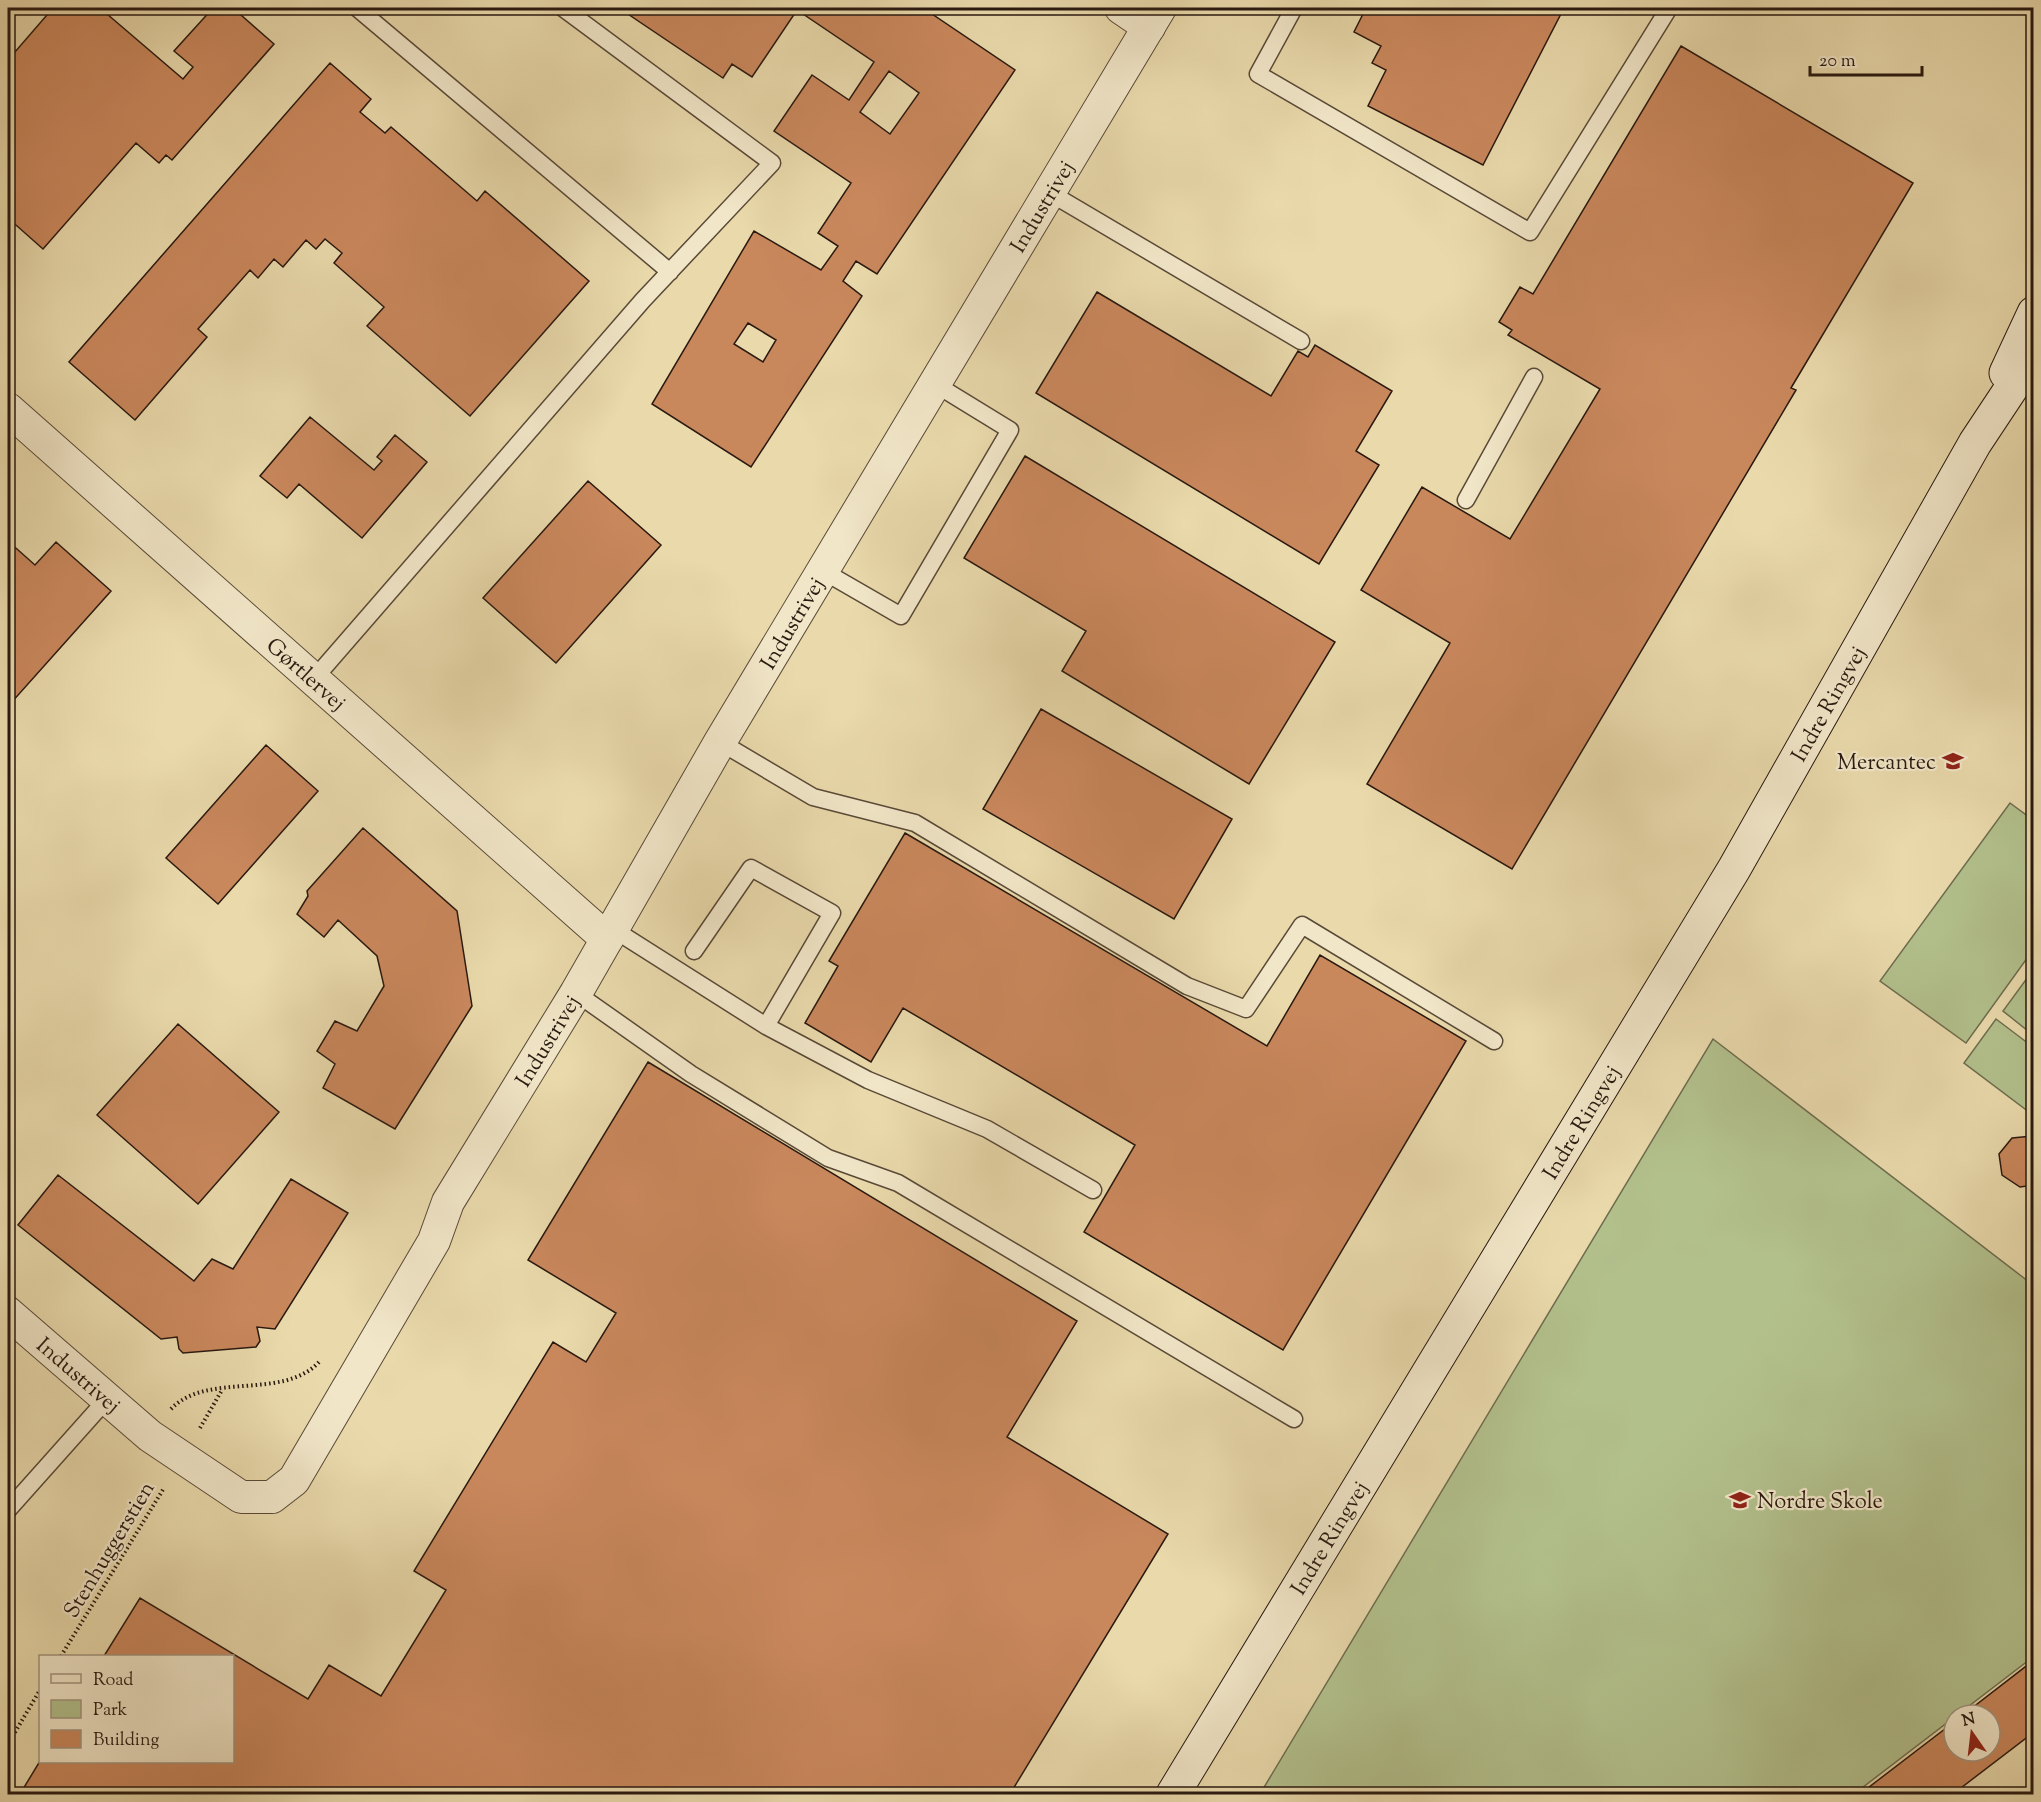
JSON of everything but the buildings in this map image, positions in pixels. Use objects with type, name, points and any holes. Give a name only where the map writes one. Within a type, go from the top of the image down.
[{"type":"street","points":[[1121,8],[1154,17]]},
{"type":"street","name":"Industrivej","points":[[8,1313],[150,1436],[241,1497],[272,1497],[294,1480],[434,1241],[448,1202],[576,993],[720,742],[1154,17]]},
{"type":"street","name":"Indre Ringvej","points":[[1975,443],[2034,313]]},
{"type":"street","name":"Indre Ringvej","points":[[1173,1794],[1734,869],[1975,443],[2034,354]]},
{"type":"street","name":"Gørtlervej","points":[[8,409],[314,680],[610,934]]},
{"type":"lane","points":[[357,8],[670,272]]},
{"type":"lane","points":[[314,680],[670,272],[772,163],[563,8]]},
{"type":"lane","points":[[1294,8],[1258,74],[1530,232],[1669,8]]},
{"type":"lane","points":[[1050,193],[1301,341]]},
{"type":"lane","points":[[1466,500],[1534,376]]},
{"type":"lane","points":[[823,571],[901,616],[1010,429],[935,384]]},
{"type":"lane","points":[[720,742],[813,797],[915,823],[1186,987],[1246,1009],[1302,925],[1494,1041]]},
{"type":"lane","points":[[694,951],[751,868],[832,913],[765,1026]]},
{"type":"lane","points":[[610,934],[765,1026],[868,1080],[987,1129],[1093,1190]]},
{"type":"lane","points":[[576,993],[691,1074],[828,1158],[898,1183],[1294,1419]]},
{"type":"lane","points":[[8,1510],[107,1399]]},
{"type":"path","points":[[150,1436],[173,1406],[198,1392],[302,1377],[318,1364],[324,1355]]},
{"type":"path","name":"Stenhuggerstien","points":[[62,1655],[222,1389]]},
{"type":"path","points":[[8,1744],[39,1692]]},
{"type":"green space","points":[[2010,803],[2033,820],[2033,950],[1966,1043],[1880,981]]},
{"type":"green space","points":[[2033,970],[2033,1035],[2003,1011]]},
{"type":"green space","points":[[1996,1019],[2033,1047],[2033,1115],[1964,1063]]},
{"type":"green space","name":"Nordre Skole","points":[[1713,1039],[2033,1285],[2033,1657],[1973,1703],[1942,1703],[1942,1727],[1854,1794],[1260,1794]]},
{"type":"place","name":"Mercantec","points":[[1953,761]]},
{"type":"place","name":"Nordre Skole","points":[[1740,1500]]}]
